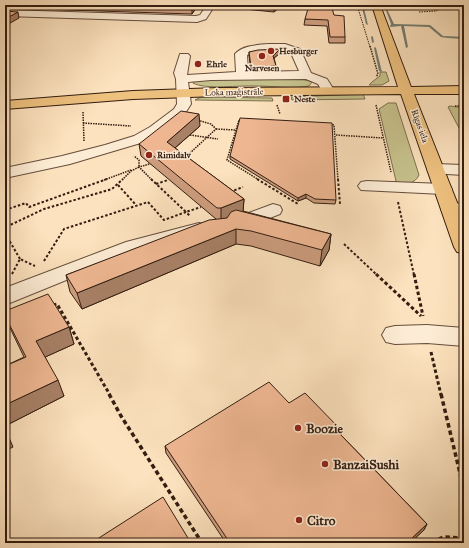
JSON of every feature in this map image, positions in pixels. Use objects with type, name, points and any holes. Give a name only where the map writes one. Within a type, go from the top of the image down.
[{"type":"main road","name":"Rīgas iela","points":[[376,5],[405,90],[413,107],[435,169],[443,189],[457,209],[464,247]]},
{"type":"main road","name":"Loka maģistrāle","points":[[5,105],[133,95],[183,86],[328,90],[464,90]]},
{"type":"street","points":[[5,13],[197,19],[203,17],[211,5]]},
{"type":"street","points":[[242,76],[244,61],[241,54],[252,48],[284,47],[294,49],[296,51],[306,75]]},
{"type":"street","points":[[5,173],[29,169],[122,145],[139,139],[159,128],[174,116],[184,104],[183,86],[180,73],[184,56]]},
{"type":"street","points":[[286,61],[300,59]]},
{"type":"street","points":[[183,86],[242,76],[306,75],[319,79],[325,83],[328,90]]},
{"type":"street","points":[[435,169],[464,170]]},
{"type":"street","points":[[367,186],[443,189]]},
{"type":"street","points":[[245,221],[273,210]]},
{"type":"street","points":[[7,288],[133,246],[211,228]]},
{"type":"street","points":[[395,335],[425,326],[464,337]]},
{"type":"path","points":[[357,5],[378,74],[366,83],[365,85],[367,90]]},
{"type":"path","points":[[415,5],[464,6]]},
{"type":"path","points":[[419,12],[436,11],[439,7],[446,6]]},
{"type":"path","points":[[375,102],[425,326],[464,490]]},
{"type":"path","points":[[83,109],[85,155]]},
{"type":"path","points":[[174,116],[210,123],[215,126],[216,129]]},
{"type":"path","points":[[247,120],[239,120],[227,160],[298,204]]},
{"type":"path","points":[[84,123],[159,128]]},
{"type":"path","points":[[326,124],[334,124],[336,135],[340,204]]},
{"type":"path","points":[[175,156],[190,153],[216,129],[235,130]]},
{"type":"path","points":[[460,132],[464,130]]},
{"type":"path","points":[[190,135],[218,139]]},
{"type":"path","points":[[336,135],[383,138]]},
{"type":"path","points":[[122,145],[139,160],[139,167],[186,212],[211,228]]},
{"type":"path","points":[[5,210],[26,203],[29,207],[159,161]]},
{"type":"path","points":[[40,269],[20,259],[6,239],[5,226],[42,210],[112,189],[133,170]]},
{"type":"path","points":[[156,184],[168,180]]},
{"type":"path","points":[[118,185],[136,206]]},
{"type":"path","points":[[229,193],[243,187]]},
{"type":"path","points":[[44,262],[64,229],[148,202],[164,220],[201,207]]},
{"type":"path","points":[[344,244],[425,326]]},
{"type":"path","points":[[7,288],[20,259]]},
{"type":"path","points":[[49,307],[57,304],[93,364],[121,416],[202,543]]},
{"type":"path","points":[[432,543],[439,537],[449,536],[464,538]]},
{"type":"shaded area","points":[[380,72],[386,72],[389,81],[382,85],[369,85],[380,76]]},
{"type":"shaded area","points":[[299,78],[312,82],[309,86],[296,87],[214,87],[193,83],[193,81],[197,80]]},
{"type":"shaded area","points":[[363,94],[365,99],[292,100],[291,97]]},
{"type":"shaded area","points":[[201,97],[272,98],[273,101],[195,100]]},
{"type":"shaded area","points":[[388,103],[396,103],[419,175],[413,182],[410,183],[397,184],[396,181],[379,109]]},
{"type":"shaded area","points":[[448,107],[464,108],[464,127],[461,129],[459,128]]},
{"type":"building","points":[[72,5],[194,5],[192,9]]},
{"type":"building","points":[[309,5],[331,5],[334,15],[344,16],[345,37],[330,37],[328,20],[305,19]]},
{"type":"building","points":[[5,11],[18,12],[5,19]]},
{"type":"building","points":[[280,49],[273,56],[276,66],[251,67],[249,52]]},
{"type":"building","points":[[181,111],[199,114],[167,142],[244,199],[221,208],[217,208],[139,144]]},
{"type":"building","points":[[240,118],[332,123],[336,200],[315,199],[306,194],[298,198],[230,156]]},
{"type":"building","points":[[236,210],[331,234],[322,250],[251,231],[236,229],[77,293],[66,275],[209,220],[227,218],[231,212]]},
{"type":"building","points":[[48,294],[69,327],[36,341],[58,380],[5,405],[5,366],[26,357],[5,316],[5,311]]},
{"type":"building","points":[[269,382],[289,403],[305,393],[342,431],[339,433],[427,524],[411,539],[415,543],[230,543],[165,446]]},
{"type":"building","points":[[163,497],[191,543],[91,543]]},
{"type":"waterway","points":[[393,5],[385,6],[393,25]]},
{"type":"waterway","points":[[363,8],[367,24]]},
{"type":"waterway","points":[[393,25],[402,25]]},
{"type":"waterway","points":[[402,25],[430,26],[442,36],[464,38]]},
{"type":"waterway","points":[[402,25],[407,47]]},
{"type":"waterway","points":[[372,37],[373,42]]},
{"type":"waterway","points":[[375,48],[381,71]]},
{"type":"place","name":"Hesburger","points":[[271,51]]},
{"type":"place","name":"Narvesen","points":[[262,56]]},
{"type":"place","name":"Ehrle","points":[[198,64]]},
{"type":"place","name":"Neste","points":[[286,99]]},
{"type":"place","name":"Rimidalv","points":[[149,155]]},
{"type":"place","name":"Boozie","points":[[298,428]]},
{"type":"place","name":"BanzaiSushi","points":[[325,464]]},
{"type":"place","name":"Citro","points":[[299,520]]}]
